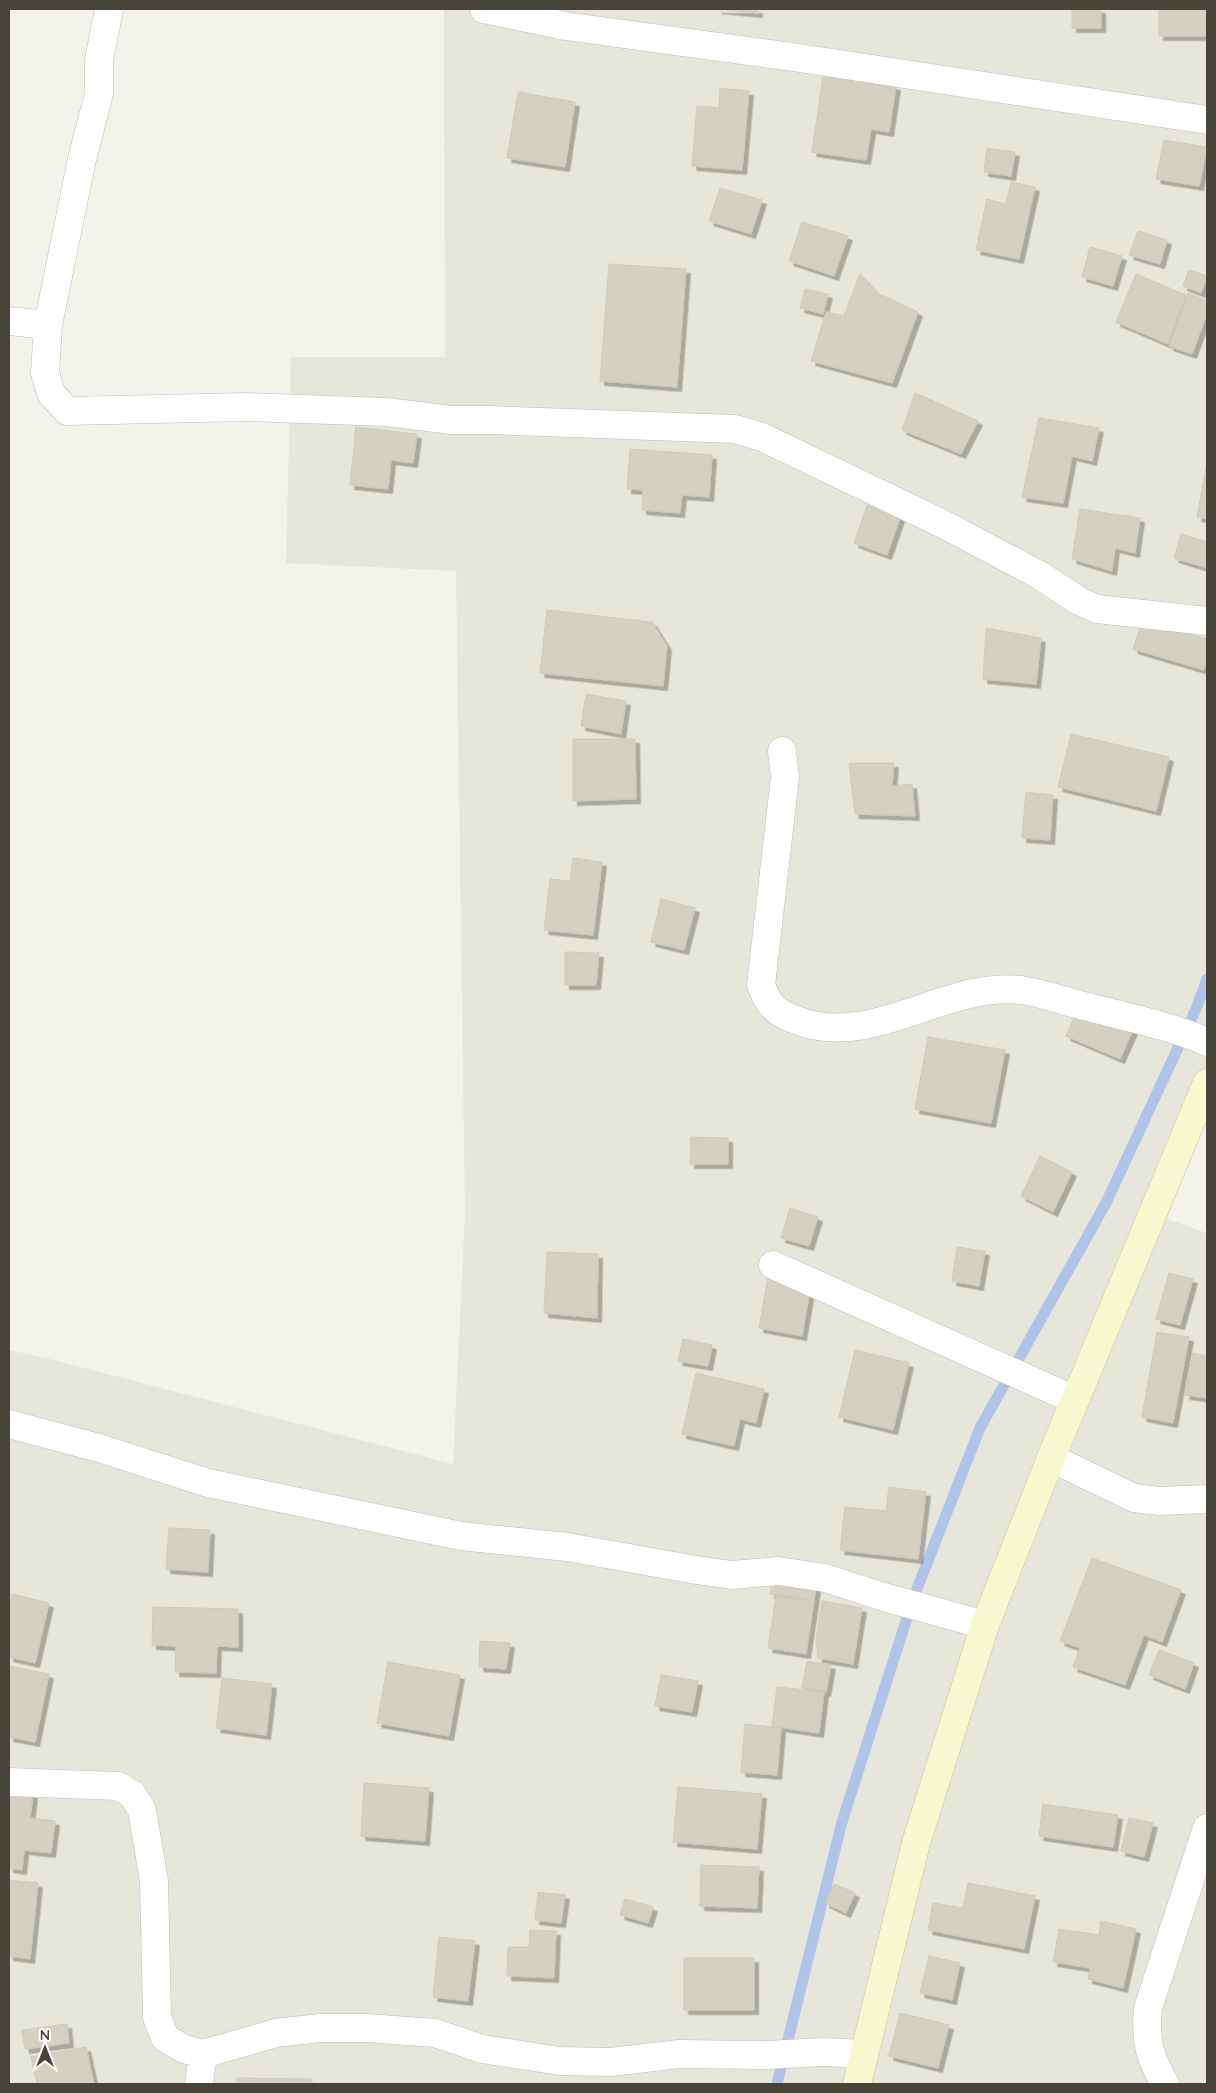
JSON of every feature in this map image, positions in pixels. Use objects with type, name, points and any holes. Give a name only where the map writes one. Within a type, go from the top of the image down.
[{"type":"main road","points":[[857,2084],[916,1843],[986,1625],[1052,1458],[1207,1084]]},
{"type":"street","points":[[109,9],[99,60],[99,94],[82,159],[48,325],[45,373],[50,393],[67,411],[247,406],[386,412],[452,420],[735,429],[762,437],[947,526],[1041,576],[1079,601],[1097,609],[1207,621]]},
{"type":"street","points":[[484,9],[565,17],[793,57],[1207,120]]},
{"type":"street","points":[[9,321],[48,325]]},
{"type":"street","points":[[782,751],[785,777],[760,985],[766,1001],[783,1015],[809,1025],[840,1028],[913,1012],[965,996],[993,991],[1021,990],[1203,1040]]},
{"type":"street","points":[[774,1265],[1076,1400]]},
{"type":"street","points":[[9,1424],[99,1448],[208,1483],[461,1536],[567,1547],[732,1575],[778,1571],[825,1578],[884,1597],[986,1625]]},
{"type":"street","points":[[1052,1458],[1134,1498],[1159,1501],[1207,1499]]},
{"type":"street","points":[[9,1782],[118,1786],[132,1794],[142,1810],[154,1880],[157,2017],[164,2038],[184,2049],[203,2054],[276,2034],[320,2028],[367,2028],[435,2034],[482,2049],[560,2060],[611,2062],[679,2054],[767,2055],[823,2052],[864,2054]]},
{"type":"street","points":[[1165,2084],[1152,2059],[1146,2032],[1148,2008],[1207,1828]]},
{"type":"street","points":[[198,2084],[203,2054]]},
{"type":"shaded area","points":[[444,9],[1207,9],[1207,1112],[1167,1219],[1207,1233],[1207,2084],[9,2084],[9,1350],[453,1464],[465,1215],[456,571],[286,563],[291,357],[445,357]]},
{"type":"building","points":[[717,9],[758,9],[758,13]]},
{"type":"building","points":[[1072,9],[1101,9],[1101,28],[1072,28]]},
{"type":"building","points":[[1159,9],[1207,9],[1207,36],[1159,36]]},
{"type":"building","points":[[823,76],[896,86],[889,132],[871,129],[866,160],[812,152]]},
{"type":"building","points":[[720,88],[749,91],[742,170],[692,166],[697,106],[719,108]]},
{"type":"building","points":[[518,92],[575,102],[565,167],[507,158]]},
{"type":"building","points":[[1164,140],[1207,147],[1199,186],[1156,179]]},
{"type":"building","points":[[987,148],[1015,152],[1011,176],[984,172]]},
{"type":"building","points":[[1011,182],[1035,187],[1019,259],[976,250],[987,199],[1006,204]]},
{"type":"building","points":[[720,188],[762,200],[751,234],[709,221]]},
{"type":"building","points":[[802,222],[848,236],[834,276],[789,261]]},
{"type":"building","points":[[1138,231],[1167,240],[1160,264],[1129,255]]},
{"type":"building","points":[[1090,247],[1122,256],[1113,286],[1082,277]]},
{"type":"building","points":[[609,264],[686,269],[677,387],[600,381]]},
{"type":"building","points":[[1189,270],[1207,276],[1201,293],[1183,286]]},
{"type":"building","points":[[860,274],[877,293],[918,312],[892,383],[811,361],[826,312],[844,316]]},
{"type":"building","points":[[1136,274],[1186,295],[1168,344],[1116,322]]},
{"type":"building","points":[[805,289],[828,294],[823,314],[800,308]]},
{"type":"building","points":[[1188,293],[1207,301],[1207,313],[1192,354],[1169,346]]},
{"type":"building","points":[[915,393],[978,421],[961,454],[902,430]]},
{"type":"building","points":[[1039,418],[1099,428],[1092,461],[1072,456],[1063,503],[1022,497]]},
{"type":"building","points":[[356,427],[417,434],[413,463],[391,460],[388,489],[350,485]]},
{"type":"building","points":[[630,449],[712,455],[709,497],[682,495],[680,513],[642,510],[643,490],[627,489]]},
{"type":"building","points":[[1207,461],[1207,519],[1197,517]]},
{"type":"building","points":[[869,500],[902,512],[887,555],[854,543]]},
{"type":"building","points":[[1080,509],[1140,518],[1135,553],[1115,548],[1112,571],[1072,559]]},
{"type":"building","points":[[1181,534],[1207,542],[1207,568],[1174,558]]},
{"type":"building","points":[[547,610],[652,622],[667,646],[663,686],[540,673]]},
{"type":"building","points":[[1142,620],[1207,639],[1207,660],[1204,670],[1133,649]]},
{"type":"building","points":[[986,628],[1041,638],[1036,684],[983,679]]},
{"type":"building","points":[[586,694],[626,701],[621,734],[581,726]]},
{"type":"building","points":[[1071,734],[1169,757],[1156,811],[1058,787]]},
{"type":"building","points":[[573,739],[635,739],[636,799],[573,801]]},
{"type":"building","points":[[849,763],[894,763],[892,786],[912,784],[915,816],[855,814]]},
{"type":"building","points":[[1026,792],[1053,795],[1050,840],[1022,838]]},
{"type":"building","points":[[573,858],[602,862],[593,935],[544,930],[550,879],[570,881]]},
{"type":"building","points":[[661,899],[695,908],[684,950],[651,942]]},
{"type":"building","points":[[565,952],[599,953],[596,985],[565,985]]},
{"type":"building","points":[[1079,1006],[1133,1030],[1120,1059],[1066,1036]]},
{"type":"building","points":[[928,1037],[1005,1050],[991,1123],[915,1109]]},
{"type":"building","points":[[691,1137],[728,1138],[728,1164],[690,1164]]},
{"type":"building","points":[[1040,1156],[1072,1172],[1053,1212],[1021,1196]]},
{"type":"building","points":[[790,1208],[818,1217],[809,1246],[781,1238]]},
{"type":"building","points":[[957,1247],[985,1251],[979,1286],[952,1281]]},
{"type":"building","points":[[547,1252],[598,1254],[597,1318],[544,1313]]},
{"type":"building","points":[[1169,1273],[1193,1279],[1180,1325],[1156,1319]]},
{"type":"building","points":[[768,1276],[811,1284],[802,1336],[759,1328]]},
{"type":"building","points":[[1157,1332],[1189,1337],[1173,1423],[1142,1417]]},
{"type":"building","points":[[683,1339],[712,1345],[708,1366],[678,1361]]},
{"type":"building","points":[[855,1350],[909,1363],[893,1430],[839,1417]]},
{"type":"building","points":[[1193,1353],[1207,1356],[1207,1398],[1185,1395]]},
{"type":"building","points":[[696,1373],[764,1389],[756,1423],[740,1419],[734,1446],[682,1434]]},
{"type":"building","points":[[889,1487],[926,1492],[918,1559],[840,1550],[845,1507],[886,1511]]},
{"type":"building","points":[[169,1528],[210,1530],[208,1572],[166,1569]]},
{"type":"building","points":[[1092,1558],[1181,1590],[1162,1642],[1144,1635],[1125,1685],[1073,1667],[1080,1648],[1060,1641]]},
{"type":"building","points":[[774,1572],[817,1579],[814,1601],[770,1594]]},
{"type":"building","points":[[12,1594],[49,1603],[35,1663],[9,1657],[9,1609]]},
{"type":"building","points":[[776,1596],[814,1601],[806,1654],[768,1648]]},
{"type":"building","points":[[822,1601],[862,1608],[853,1664],[818,1658],[816,1640]]},
{"type":"building","points":[[153,1607],[238,1609],[238,1647],[217,1646],[216,1673],[175,1672],[176,1646],[152,1645]]},
{"type":"building","points":[[480,1641],[510,1643],[506,1669],[479,1667]]},
{"type":"building","points":[[1159,1650],[1194,1663],[1185,1689],[1149,1675]]},
{"type":"building","points":[[807,1661],[831,1665],[826,1692],[802,1688]]},
{"type":"building","points":[[388,1662],[460,1675],[449,1736],[377,1723]]},
{"type":"building","points":[[9,1666],[49,1674],[35,1742],[9,1737]]},
{"type":"building","points":[[661,1675],[698,1681],[692,1712],[655,1706]]},
{"type":"building","points":[[222,1678],[272,1684],[266,1735],[216,1728]]},
{"type":"building","points":[[777,1687],[824,1692],[819,1733],[772,1726]]},
{"type":"building","points":[[745,1724],[781,1728],[777,1775],[741,1772]]},
{"type":"building","points":[[364,1783],[429,1788],[425,1841],[361,1836]]},
{"type":"building","points":[[678,1787],[762,1794],[757,1849],[673,1842]]},
{"type":"building","points":[[9,1791],[33,1794],[30,1818],[55,1821],[51,1853],[24,1850],[22,1870],[9,1868]]},
{"type":"building","points":[[1043,1804],[1118,1815],[1113,1847],[1039,1836]]},
{"type":"building","points":[[1129,1818],[1153,1823],[1144,1857],[1121,1851]]},
{"type":"building","points":[[701,1865],[759,1867],[757,1908],[700,1906]]},
{"type":"building","points":[[9,1880],[38,1883],[30,1959],[9,1956]]},
{"type":"building","points":[[968,1883],[1035,1896],[1024,1949],[928,1930],[933,1903],[963,1908]]},
{"type":"building","points":[[834,1884],[855,1893],[846,1913],[825,1903]]},
{"type":"building","points":[[538,1892],[565,1895],[561,1923],[535,1920]]},
{"type":"building","points":[[625,1899],[653,1907],[648,1923],[620,1915]]},
{"type":"building","points":[[1101,1921],[1136,1929],[1123,1988],[1088,1979],[1090,1968],[1053,1962],[1059,1929],[1099,1935]]},
{"type":"building","points":[[530,1930],[556,1931],[554,1978],[507,1976],[508,1947],[529,1947]]},
{"type":"building","points":[[439,1937],[475,1941],[468,2001],[433,1997]]},
{"type":"building","points":[[929,1956],[960,1963],[952,2000],[920,1993]]},
{"type":"building","points":[[684,1958],[754,1958],[754,2010],[684,2010]]},
{"type":"building","points":[[900,2013],[949,2025],[938,2068],[889,2056]]},
{"type":"building","points":[[67,2024],[69,2043],[25,2049],[22,2030]]},
{"type":"building","points":[[86,2047],[94,2084],[37,2084],[31,2057]]},
{"type":"building","points":[[237,2078],[311,2079],[311,2084],[237,2084]]},
{"type":"waterway","points":[[777,2084],[842,1822],[913,1599],[980,1428],[1106,1203],[1196,1009],[1207,979]]}]
